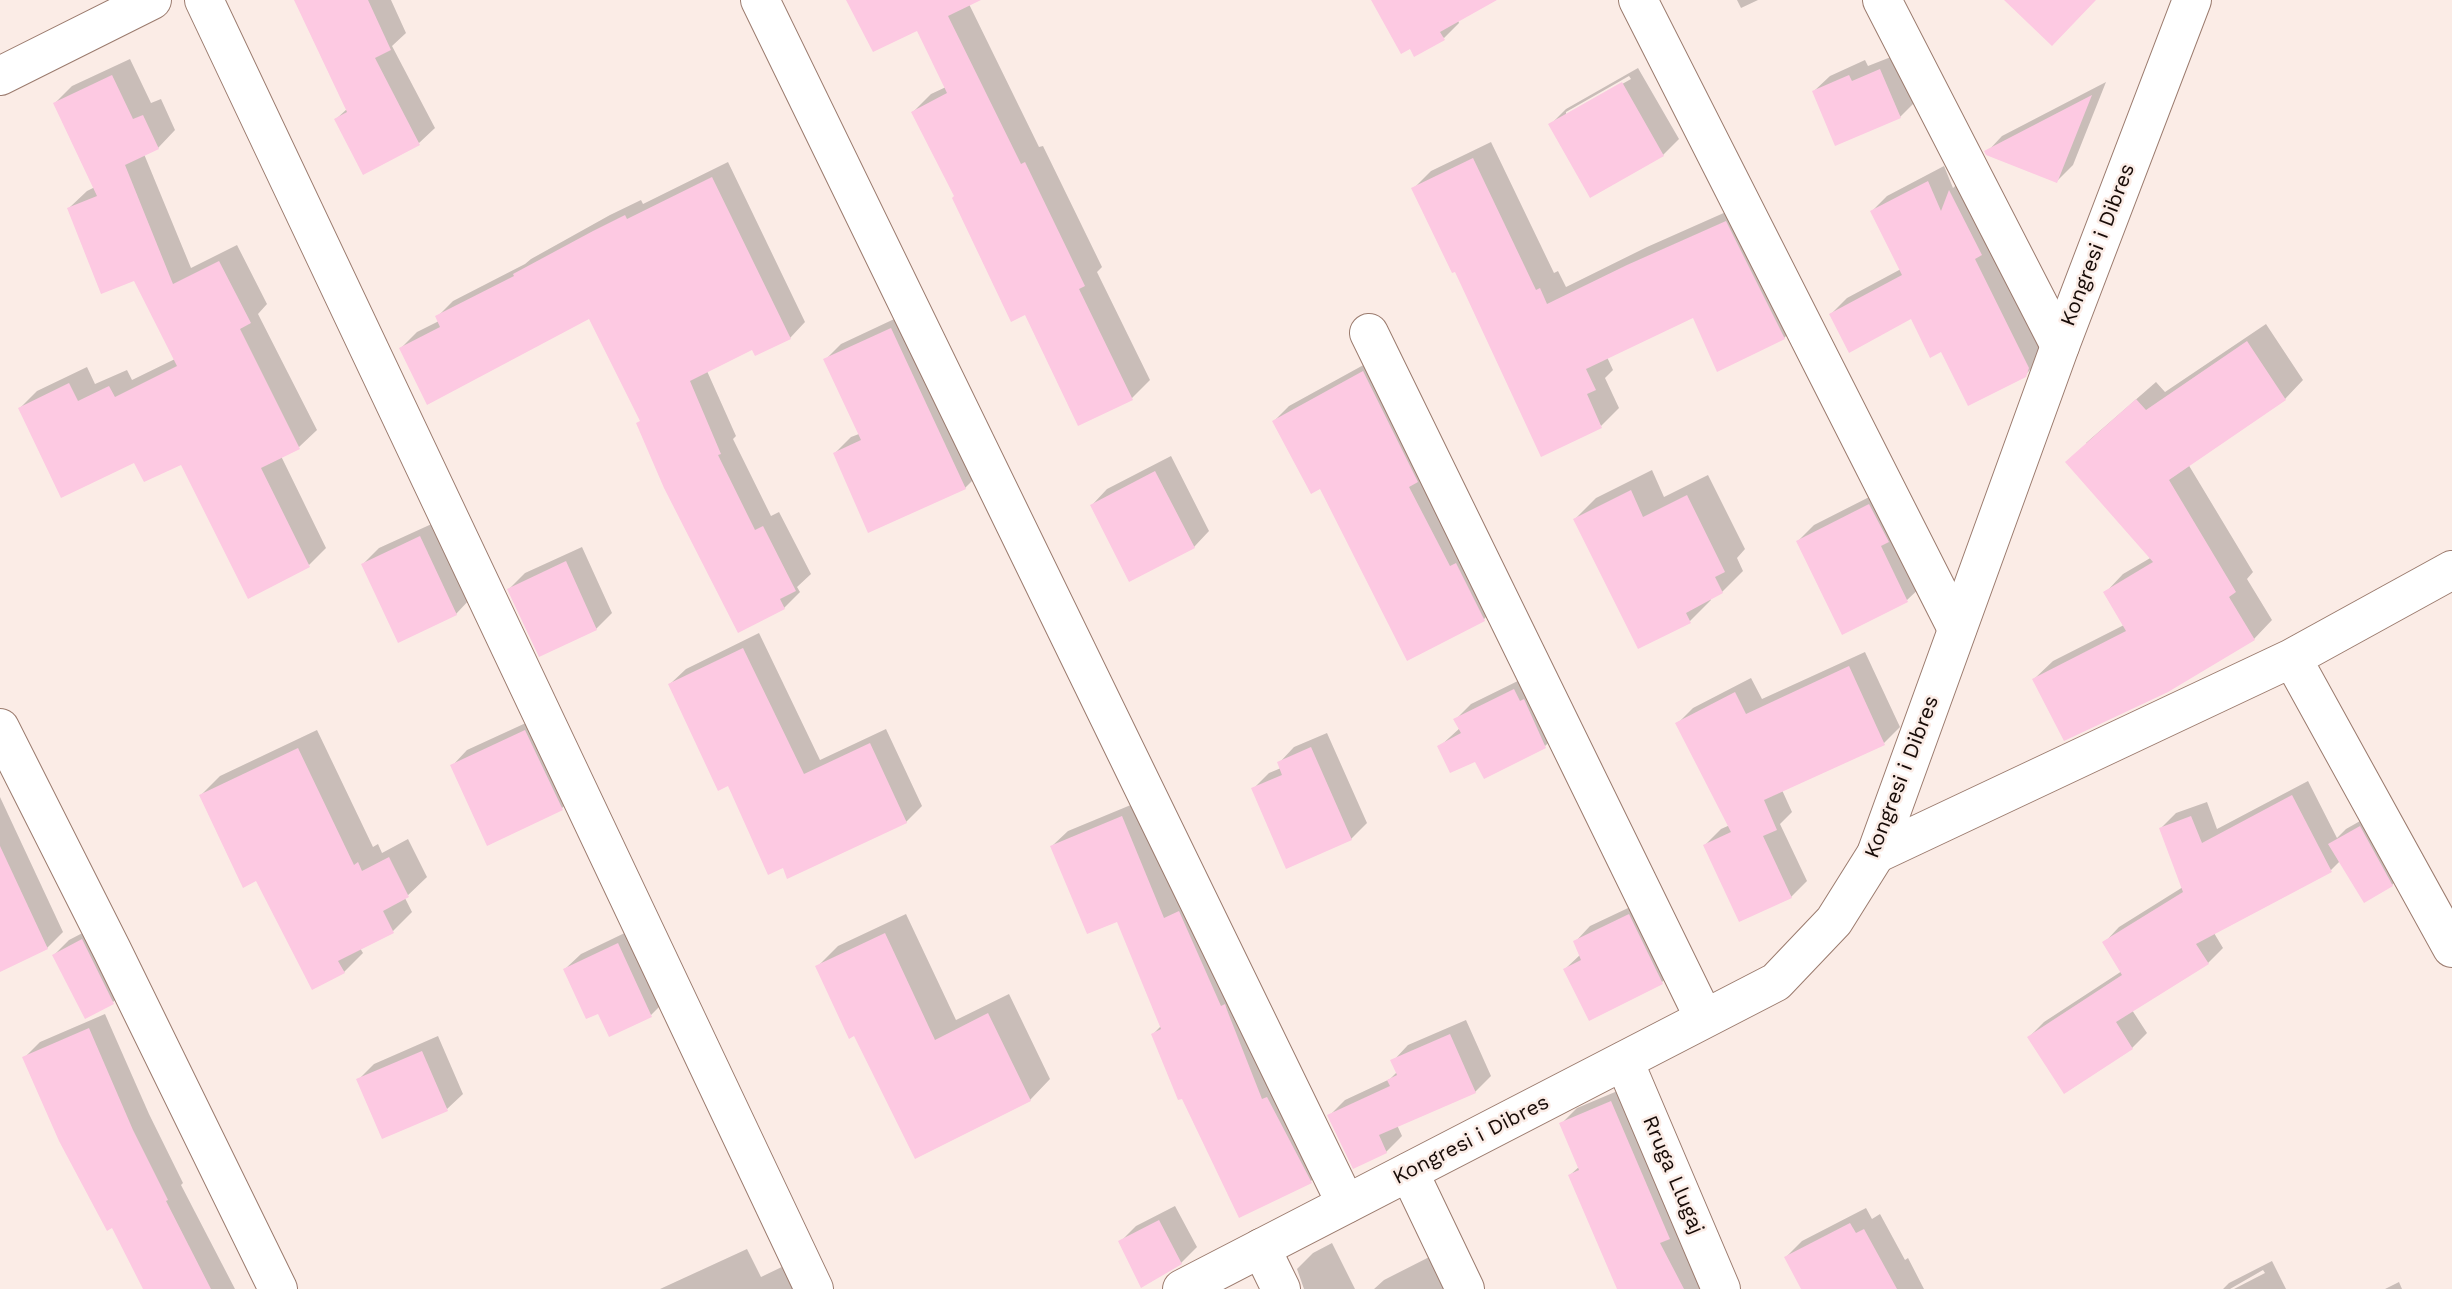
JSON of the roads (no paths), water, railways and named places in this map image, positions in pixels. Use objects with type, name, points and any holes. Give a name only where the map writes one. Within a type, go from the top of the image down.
[{"type":"street","points":[[0,76],[152,0]]},
{"type":"street","points":[[204,0],[814,1289]]},
{"type":"street","points":[[760,0],[1346,1204]]},
{"type":"street","points":[[1638,0],[1958,629]]},
{"type":"street","points":[[1882,0],[2060,346]]},
{"type":"street","name":"Kongresi i Dibres","points":[[1182,1289],[1776,982],[1834,922],[1876,854],[2060,346],[2192,0]]},
{"type":"street","points":[[1368,333],[1704,1018]]},
{"type":"street","points":[[1876,854],[2292,658],[2452,570]]},
{"type":"street","points":[[2292,658],[2452,948]]},
{"type":"street","points":[[0,728],[278,1289]]},
{"type":"street","name":"Rruga Llugaj","points":[[1624,1061],[1721,1289]]},
{"type":"street","points":[[1409,1172],[1465,1289]]},
{"type":"street","points":[[1261,1248],[1281,1289]]}]
